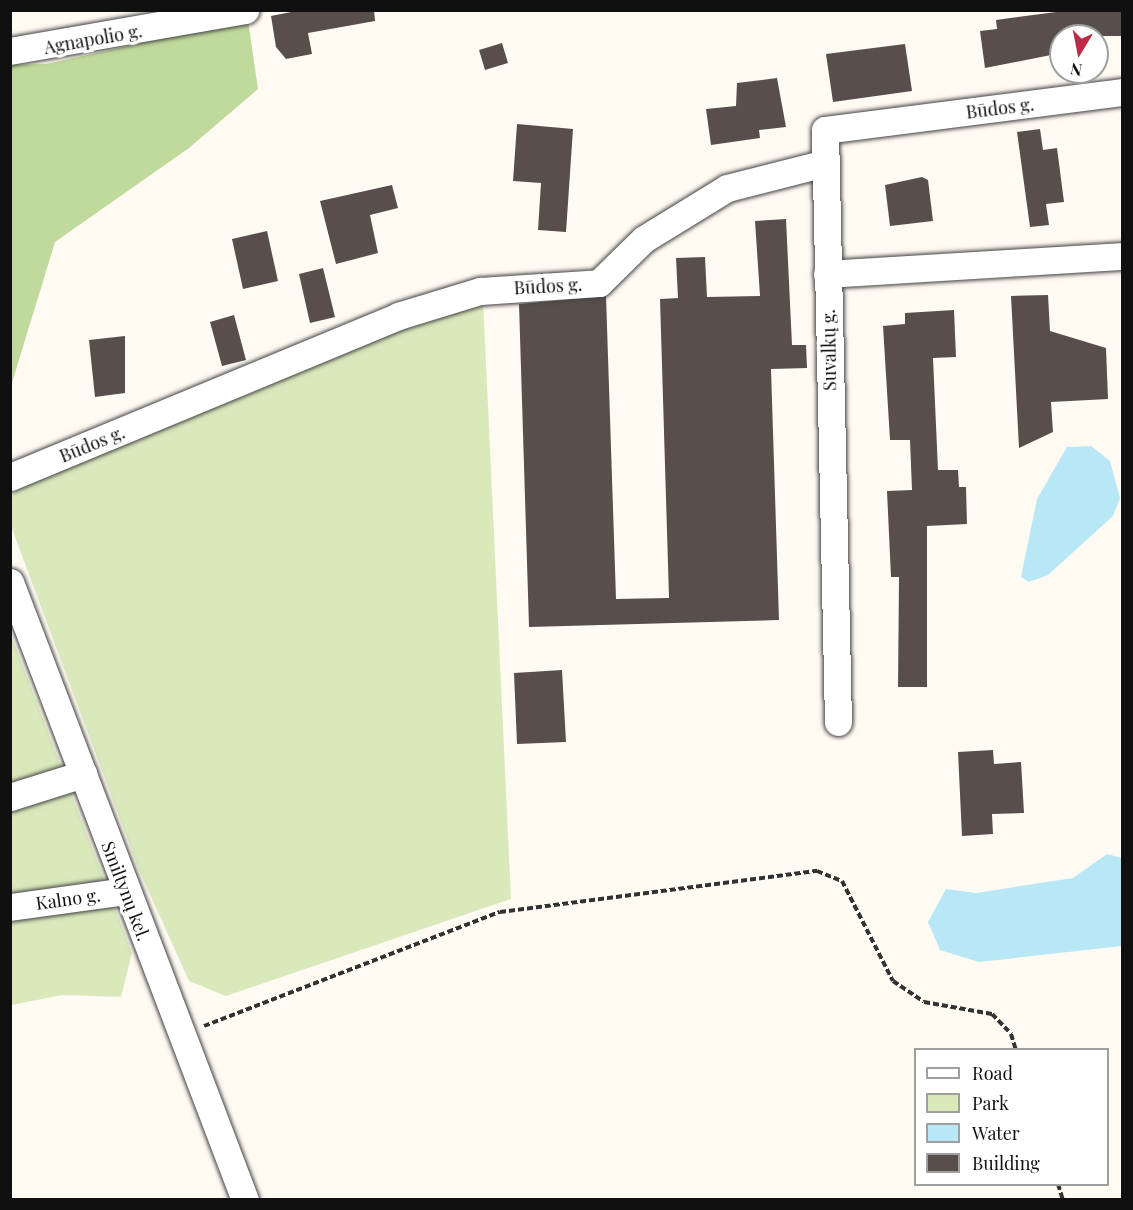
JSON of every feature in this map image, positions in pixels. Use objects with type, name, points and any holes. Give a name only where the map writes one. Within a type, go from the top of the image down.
[{"type":"street","name":"Agnapolio g.","points":[[10,51],[245,10]]},
{"type":"street","name":"Būdos g.","points":[[10,477],[398,316],[480,291],[599,283],[644,239],[727,188],[825,163],[825,130],[1122,92]]},
{"type":"street","name":"Suvalkų g.","points":[[825,163],[838,722]]},
{"type":"street","points":[[827,274],[1122,256]]},
{"type":"street","name":"Smiltynų kel.","points":[[10,582],[125,891],[184,1033],[244,1200]]},
{"type":"street","points":[[10,797],[82,774]]},
{"type":"street","name":"Kalno g.","points":[[10,907],[125,891]]},
{"type":"path","points":[[184,1033],[500,912],[817,871],[842,881],[893,981],[924,1002],[992,1014],[1011,1034],[1015,1048]]},
{"type":"green space","points":[[248,20],[258,89],[189,148],[55,242],[11,386],[11,65],[46,64]]},
{"type":"green space","points":[[483,299],[511,899],[226,996],[189,981],[139,870],[11,526],[11,495],[63,462]]},
{"type":"green space","points":[[10,632],[132,953],[121,997],[63,995],[11,1005]]},
{"type":"water","points":[[1091,446],[1110,461],[1120,498],[1113,516],[1048,575],[1029,582],[1021,577],[1037,499],[1067,447]]},
{"type":"water","points":[[1107,854],[1122,858],[1122,946],[979,962],[940,950],[928,922],[946,889],[976,893],[1073,878]]},
{"type":"building","points":[[301,10],[374,10],[375,21],[308,33],[312,54],[286,59],[276,47],[271,16]]},
{"type":"building","points":[[1071,10],[1122,10],[1122,36],[1109,36],[1109,24],[1049,24],[1049,55],[985,68],[980,31],[997,29],[996,20]]},
{"type":"building","points":[[502,43],[508,63],[485,70],[479,50]]},
{"type":"building","points":[[905,44],[912,91],[833,102],[826,54]]},
{"type":"building","points":[[777,78],[786,127],[759,130],[760,138],[711,145],[706,109],[736,106],[737,83]]},
{"type":"building","points":[[517,124],[573,129],[566,232],[538,230],[541,183],[513,181]]},
{"type":"building","points":[[1040,129],[1043,150],[1057,148],[1064,202],[1046,204],[1049,225],[1030,227],[1017,132]]},
{"type":"building","points":[[922,177],[928,180],[933,221],[890,226],[885,185]]},
{"type":"building","points":[[392,185],[398,208],[370,215],[378,253],[336,264],[320,201]]},
{"type":"building","points":[[786,219],[792,345],[806,345],[807,368],[771,369],[779,620],[529,627],[519,304],[606,296],[616,599],[669,598],[660,299],[678,298],[676,258],[705,257],[707,297],[760,296],[755,221]]},
{"type":"building","points":[[267,231],[278,281],[243,289],[232,239]]},
{"type":"building","points":[[323,268],[335,317],[310,323],[299,274]]},
{"type":"building","points":[[1048,295],[1050,331],[1106,348],[1108,399],[1051,402],[1053,432],[1019,448],[1011,296]]},
{"type":"building","points":[[954,310],[956,357],[933,358],[938,470],[958,470],[959,487],[966,487],[967,524],[927,526],[927,687],[898,687],[899,577],[891,577],[887,491],[912,490],[910,440],[890,440],[883,326],[905,324],[905,313]]},
{"type":"building","points":[[234,315],[246,360],[222,366],[210,322]]},
{"type":"building","points":[[125,336],[125,393],[95,397],[89,340]]},
{"type":"building","points":[[562,670],[566,742],[517,744],[514,673]]},
{"type":"building","points":[[993,750],[994,764],[1021,762],[1024,813],[992,814],[993,834],[962,836],[958,752]]}]
